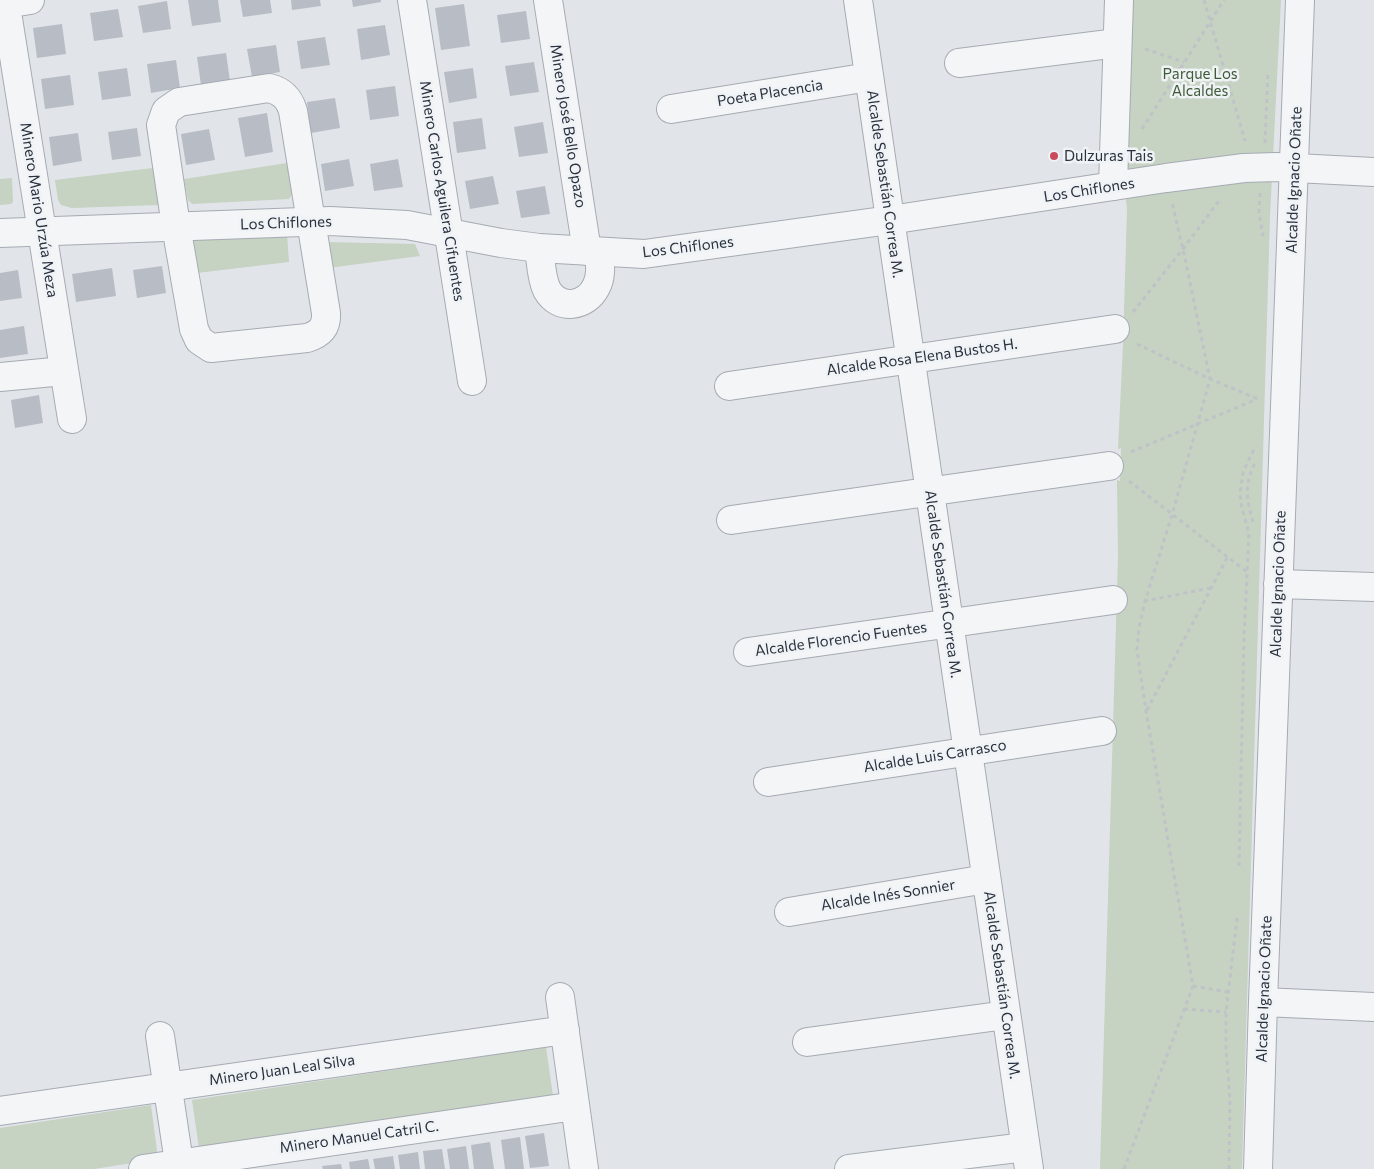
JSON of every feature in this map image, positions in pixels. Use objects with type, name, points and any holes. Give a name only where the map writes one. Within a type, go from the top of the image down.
[{"type":"street","name":"Minero Carlos Aguilera Cifuentes","points":[[412,0],[472,381]]},
{"type":"street","name":"Minero José Bello Opazo","points":[[548,0],[593,252]]},
{"type":"street","name":"Alcalde Sebastián Correa M.","points":[[858,0],[1027,1158]]},
{"type":"street","points":[[1113,186],[1119,0]]},
{"type":"street","name":"Alcalde Ignacio Oñate","points":[[1258,1169],[1300,0]]},
{"type":"street","name":"Minero Mario Urzúa Meza","points":[[10,2],[42,231],[72,419]]},
{"type":"street","points":[[959,63],[1117,43]]},
{"type":"street","name":"Poeta Placencia","points":[[671,109],[869,77]]},
{"type":"street","points":[[269,88],[282,93],[291,104],[311,222],[327,318],[322,330],[316,336],[307,338],[220,348],[211,348],[203,344],[196,335],[161,132],[163,117],[166,111],[179,102],[269,88]]},
{"type":"street","name":"Los Chiflones","points":[[0,232],[311,222],[382,222],[431,228],[501,243],[539,248],[644,254],[890,220],[1166,178],[1251,160],[1294,169],[1374,172]]},
{"type":"street","points":[[539,248],[547,289],[557,300],[570,304],[579,304],[586,300],[597,286],[600,270],[593,252]]},
{"type":"street","name":"Alcalde Rosa Elena Bustos H.","points":[[729,386],[1115,329]]},
{"type":"street","points":[[0,377],[64,371]]},
{"type":"street","points":[[732,520],[1109,466]]},
{"type":"street","points":[[1278,584],[1374,587]]},
{"type":"street","name":"Alcalde Florencio Fuentes","points":[[748,652],[1113,600]]},
{"type":"street","name":"Alcalde Luis Carrasco","points":[[768,782],[1102,731]]},
{"type":"street","name":"Alcalde Inés Sonnier","points":[[789,912],[986,879]]},
{"type":"street","points":[[560,997],[584,1169]]},
{"type":"street","points":[[1263,1002],[1374,1007]]},
{"type":"street","points":[[807,1042],[1006,1015]]},
{"type":"street","name":"Minero Juan Leal Silva","points":[[0,1111],[565,1030]]},
{"type":"street","points":[[160,1036],[180,1166]]},
{"type":"street","name":"Minero Manuel Catril C.","points":[[143,1169],[180,1166],[575,1106]]},
{"type":"street","points":[[849,1169],[1027,1158]]},
{"type":"path","points":[[1204,0],[1251,160],[1263,238]]},
{"type":"path","points":[[1114,158],[1128,146],[1147,123],[1224,0]]},
{"type":"path","points":[[1117,43],[1132,45],[1184,62]]},
{"type":"path","points":[[1251,160],[1128,318],[1115,329],[1130,341],[1210,379],[1258,399]]},
{"type":"path","points":[[1124,1169],[1193,986],[1137,650],[1139,628],[1145,601],[1172,515],[1210,379],[1166,178]]},
{"type":"path","points":[[1257,409],[1258,390]]},
{"type":"path","points":[[1247,572],[1109,466],[1126,454],[1258,399]]},
{"type":"path","points":[[1239,874],[1249,533],[1241,504],[1241,481],[1255,444]]},
{"type":"path","points":[[1146,711],[1227,558]]},
{"type":"path","points":[[1113,600],[1145,601],[1211,588]]},
{"type":"path","points":[[1229,1169],[1230,1099],[1226,1048],[1226,1012],[1238,911]]},
{"type":"path","points":[[1193,986],[1228,992]]},
{"type":"path","points":[[1184,1009],[1226,1012]]},
{"type":"green space","name":"Parque Los Alcaldes","points":[[1127,0],[1281,0],[1270,216],[1242,1169],[1100,1169],[1118,556],[1117,480],[1120,481],[1121,448],[1118,449],[1127,209],[1121,156]]},
{"type":"green space","points":[[287,163],[293,193],[289,199],[192,204],[188,200],[184,179]]},
{"type":"green space","points":[[161,167],[159,205],[72,208],[61,205],[58,200],[55,180]]},
{"type":"green space","points":[[12,178],[13,202],[0,205],[0,179]]},
{"type":"green space","points":[[287,234],[289,262],[197,273],[191,236]]},
{"type":"green space","points":[[323,242],[415,244],[420,256],[328,268]]},
{"type":"green space","points":[[546,1047],[554,1103],[200,1155],[192,1100]]},
{"type":"green space","points":[[151,1105],[158,1159],[94,1169],[0,1169],[0,1128]]},
{"type":"building","points":[[188,0],[218,0],[221,22],[192,26]]},
{"type":"building","points":[[240,0],[270,0],[272,13],[243,17]]},
{"type":"building","points":[[291,0],[320,0],[321,6],[292,10]]},
{"type":"building","points":[[352,0],[381,0],[381,2],[353,7]]},
{"type":"building","points":[[167,1],[171,29],[143,33],[138,6]]},
{"type":"building","points":[[464,4],[470,46],[441,50],[435,8]]},
{"type":"building","points":[[118,9],[123,37],[94,41],[90,13]]},
{"type":"building","points":[[526,11],[530,39],[501,43],[497,15]]},
{"type":"building","points":[[62,24],[66,54],[37,58],[33,28]]},
{"type":"building","points":[[385,25],[390,55],[361,60],[357,29]]},
{"type":"building","points":[[325,37],[330,65],[301,69],[297,41]]},
{"type":"building","points":[[276,45],[280,72],[252,77],[247,49]]},
{"type":"building","points":[[226,53],[230,81],[201,85],[197,57]]},
{"type":"building","points":[[176,60],[180,88],[151,93],[147,64]]},
{"type":"building","points":[[534,62],[539,92],[510,96],[505,66]]},
{"type":"building","points":[[127,68],[131,96],[102,100],[98,72]]},
{"type":"building","points":[[473,68],[477,98],[449,103],[444,72]]},
{"type":"building","points":[[70,75],[74,105],[45,109],[41,79]]},
{"type":"building","points":[[395,86],[399,116],[370,120],[366,90]]},
{"type":"building","points":[[335,98],[340,128],[311,133],[307,102]]},
{"type":"building","points":[[267,113],[273,152],[245,157],[238,118]]},
{"type":"building","points":[[482,118],[486,149],[457,153],[453,122]]},
{"type":"building","points":[[543,122],[548,153],[519,157],[514,127]]},
{"type":"building","points":[[137,128],[141,156],[112,160],[108,132]]},
{"type":"building","points":[[209,129],[215,160],[186,165],[181,134]]},
{"type":"building","points":[[78,133],[82,161],[53,166],[49,137]]},
{"type":"building","points":[[349,159],[354,186],[325,191],[321,164]]},
{"type":"building","points":[[398,159],[403,187],[374,191],[370,164]]},
{"type":"building","points":[[493,176],[499,204],[470,209],[465,181]]},
{"type":"building","points":[[545,186],[550,214],[521,218],[516,191]]},
{"type":"building","points":[[162,266],[166,293],[137,298],[133,270]]},
{"type":"building","points":[[112,268],[116,296],[76,302],[72,274]]},
{"type":"building","points":[[18,270],[22,298],[0,301],[0,273]]},
{"type":"building","points":[[24,326],[28,354],[0,358],[0,330]]},
{"type":"building","points":[[39,395],[43,423],[15,428],[11,400]]},
{"type":"building","points":[[544,1133],[549,1166],[530,1168],[525,1136]]},
{"type":"building","points":[[520,1137],[524,1169],[505,1169],[501,1140]]},
{"type":"building","points":[[490,1142],[494,1169],[474,1169],[471,1145]]},
{"type":"building","points":[[466,1146],[469,1169],[450,1169],[447,1149]]},
{"type":"building","points":[[442,1149],[445,1169],[425,1169],[423,1151]]},
{"type":"building","points":[[418,1152],[420,1169],[400,1169],[398,1155]]},
{"type":"building","points":[[393,1156],[395,1169],[375,1169],[373,1159]]},
{"type":"building","points":[[368,1159],[370,1169],[350,1169],[349,1162]]},
{"type":"building","points":[[341,1164],[342,1169],[323,1169],[322,1166]]},
{"type":"place","name":"Dulzuras Tais","points":[[1054,156]]}]
